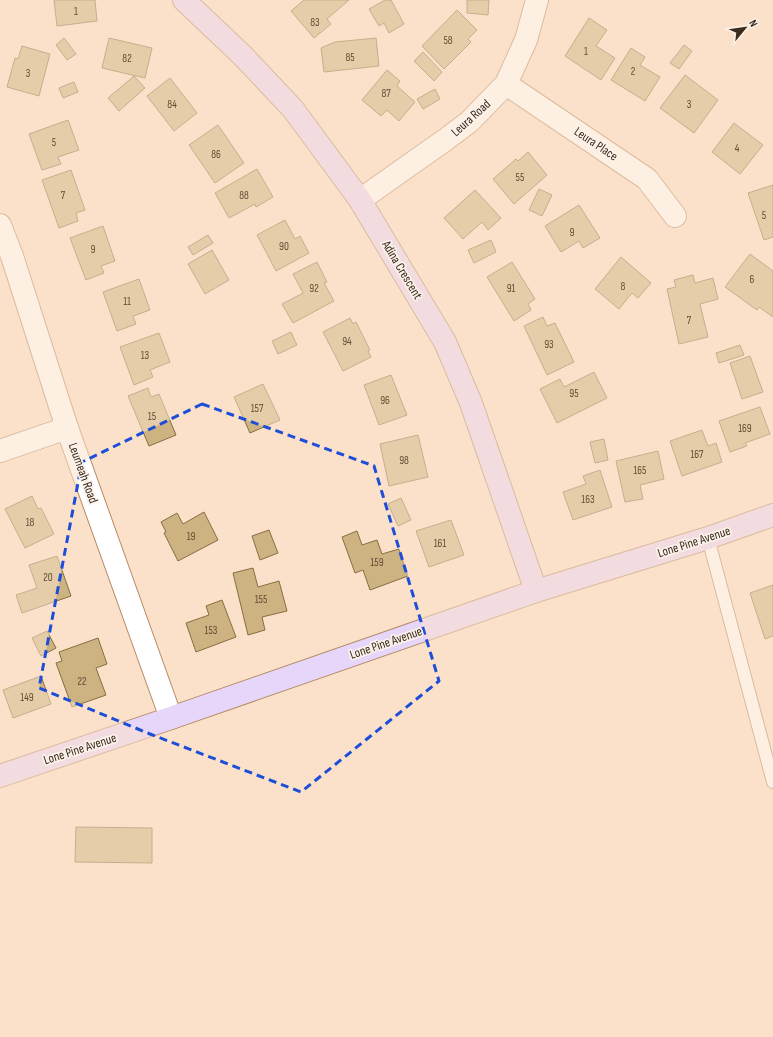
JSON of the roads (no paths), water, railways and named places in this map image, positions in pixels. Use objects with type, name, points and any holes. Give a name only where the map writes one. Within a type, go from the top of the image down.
[{"type":"street","name":"Adina Crescent","points":[[184,0],[243,56],[293,109],[360,200],[445,342],[471,403],[536,591]]},
{"type":"street","name":"Leura Road","points":[[360,200],[469,122],[506,84],[526,40],[537,0]]},
{"type":"street","name":"Leura Place","points":[[506,84],[647,179],[675,216]]},
{"type":"street","name":"Leumeah Road","points":[[0,225],[12,256],[67,428],[171,718]]},
{"type":"street","points":[[0,451],[67,428]]},
{"type":"street","name":"Lone Pine Avenue","points":[[0,776],[536,591],[708,538],[773,515]]},
{"type":"lane","points":[[708,538],[773,782]]}]
